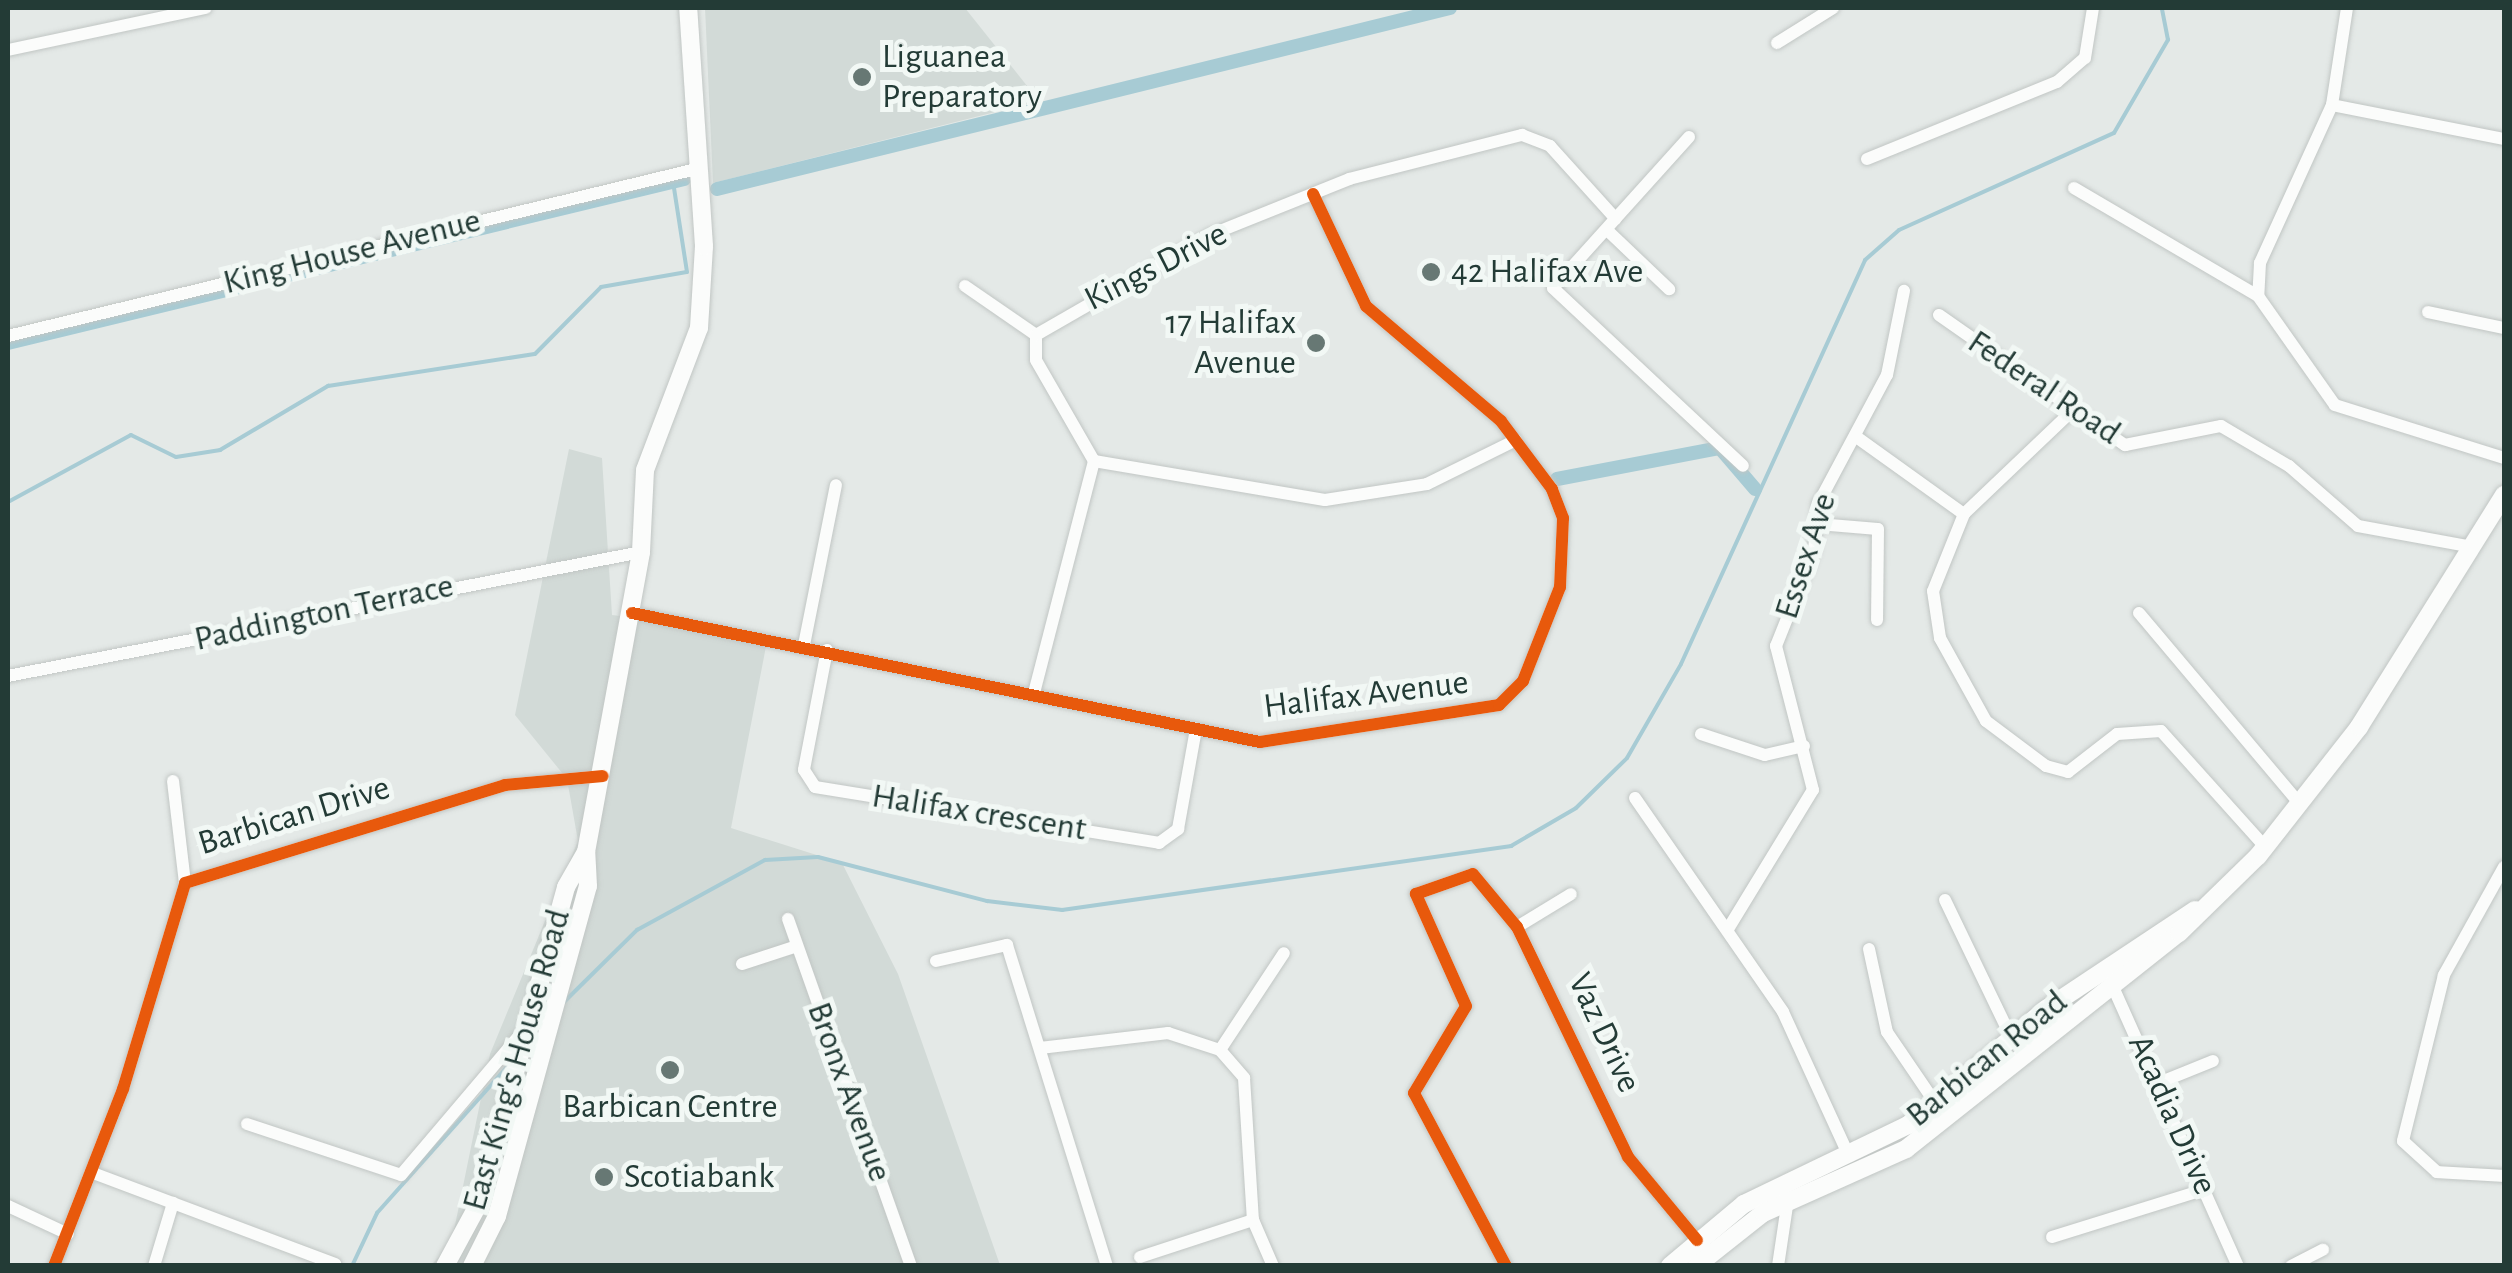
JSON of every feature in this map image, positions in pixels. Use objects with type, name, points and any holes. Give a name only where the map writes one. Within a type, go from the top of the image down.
[{"type":"main road","name":"East King's House Road","points":[[472,1266],[497,1216],[550,1001],[588,886],[586,852],[632,612],[641,552],[646,470],[698,328],[699,202],[688,8]]},
{"type":"main road","name":"Barbican Road","points":[[1670,1266],[1697,1240],[1776,1185],[1848,1154],[1936,1104],[2010,1038],[2200,908],[2265,847],[2300,804],[2504,495]]},
{"type":"main road","name":"East King's House Road","points":[[444,1266],[472,1221],[566,887],[586,852]]},
{"type":"main road","name":"Barbican Road","points":[[1696,1266],[1788,1199],[1906,1149],[2107,975]]},
{"type":"street","points":[[8,50],[206,8]]},
{"type":"street","points":[[1777,43],[1832,8]]},
{"type":"street","points":[[1867,159],[2057,82],[2084,58],[2093,8]]},
{"type":"street","points":[[2258,296],[2260,264],[2332,104],[2347,8]]},
{"type":"street","points":[[2332,104],[2504,139]]},
{"type":"street","name":"Kings Drive","points":[[1036,335],[1172,254],[1313,194],[1538,136],[1669,289]]},
{"type":"street","points":[[1689,137],[1558,278],[1556,296],[1743,466]]},
{"type":"street","name":"King House Avenue","points":[[8,336],[696,169]]},
{"type":"street","points":[[2074,188],[2258,296],[2335,405],[2504,458]]},
{"type":"street","name":"Halifax Avenue","points":[[632,612],[1196,729],[1295,741],[1500,705],[1529,666],[1560,587],[1563,547],[1552,489],[1516,440],[1366,306],[1313,194]]},
{"type":"street","points":[[965,286],[1036,335],[1036,360],[1094,461],[1034,693]]},
{"type":"street","name":"Essex Ave","points":[[1728,929],[1813,790],[1804,746],[1774,657],[1818,524],[1818,504],[1894,346],[1904,291]]},
{"type":"street","points":[[2428,312],[2504,328]]},
{"type":"street","name":"Federal Road","points":[[1939,315],[2072,411],[2136,449],[2202,424],[2221,426],[2289,466],[2358,526],[2472,547]]},
{"type":"street","points":[[2072,411],[1964,514],[1933,591],[1934,624],[1986,721],[2068,772],[2117,734],[2161,730],[2265,847]]},
{"type":"street","points":[[1854,436],[1964,514]]},
{"type":"street","points":[[1094,461],[1324,500],[1427,484],[1516,440]]},
{"type":"street","points":[[804,646],[836,485]]},
{"type":"street","points":[[1818,524],[1878,529],[1877,620]]},
{"type":"street","name":"Paddington Terrace","points":[[8,676],[641,552]]},
{"type":"street","points":[[2139,613],[2300,804]]},
{"type":"street","name":"Halifax crescent","points":[[827,650],[804,770],[814,786],[1159,843],[1178,829],[1196,729]]},
{"type":"street","points":[[1701,734],[1765,755],[1804,746]]},
{"type":"street","name":"Barbican Drive","points":[[54,1266],[93,1173],[185,883],[505,785],[603,776]]},
{"type":"street","points":[[173,781],[185,883]]},
{"type":"street","points":[[1635,798],[1782,1012],[1848,1154]]},
{"type":"street","points":[[2504,867],[2444,975],[2403,1141],[2437,1172],[2504,1176]]},
{"type":"street","name":"Vaz Drive","points":[[1506,1266],[1414,1094],[1418,1074],[1464,1021],[1416,898],[1448,880],[1486,880],[1518,927],[1628,1156],[1697,1240]]},
{"type":"street","points":[[1518,927],[1570,894]]},
{"type":"street","points":[[1945,900],[2010,1038]]},
{"type":"street","name":"Bronx Avenue","points":[[788,919],[911,1266]]},
{"type":"street","points":[[936,961],[1007,944],[1106,1266]]},
{"type":"street","points":[[742,964],[798,946]]},
{"type":"street","points":[[1869,950],[1887,1032],[1936,1104]]},
{"type":"street","points":[[1220,1050],[1284,954]]},
{"type":"street","name":"Acadia Drive","points":[[2107,975],[2160,1082],[2238,1266]]},
{"type":"street","points":[[247,1124],[400,1175],[524,1031]]},
{"type":"street","points":[[1040,1048],[1168,1033],[1220,1050],[1244,1078],[1253,1220],[1273,1266]]},
{"type":"street","points":[[2160,1082],[2212,1061]]},
{"type":"street","points":[[93,1173],[335,1264]]},
{"type":"street","points":[[2052,1237],[2206,1189]]},
{"type":"street","points":[[1778,1266],[1788,1199]]},
{"type":"street","points":[[154,1266],[173,1204]]},
{"type":"street","points":[[8,1206],[68,1234]]},
{"type":"street","points":[[1140,1256],[1253,1220]]},
{"type":"street","points":[[2291,1266],[2324,1250]]},
{"type":"shaded area","name":"Liguanea Preparatory","points":[[705,8],[965,8],[1039,101],[713,183]]},
{"type":"shaded area","points":[[569,449],[602,458],[612,615],[768,636],[731,828],[842,863],[898,974],[1000,1265],[430,1266],[451,1245],[490,1054],[578,841],[567,779],[515,715]]},
{"type":"waterway","points":[[717,189],[1450,8]]},
{"type":"waterway","points":[[564,1002],[637,930],[765,860],[818,857],[987,901],[1062,910],[1511,846],[1576,808],[1627,758],[1681,664],[1865,260],[1899,230],[2114,133],[2168,40],[2162,8]]},
{"type":"waterway","points":[[8,343],[684,179]]},
{"type":"waterway","points":[[8,502],[131,435],[176,457],[220,450],[328,386],[535,354],[601,287],[687,272],[673,182]]},
{"type":"waterway","points":[[1557,479],[1720,448],[1755,489]]},
{"type":"waterway","points":[[352,1266],[377,1213],[508,1066]]},
{"type":"cycle path","points":[[632,613],[1260,742],[1499,705],[1523,681],[1560,587],[1563,518],[1552,489],[1501,421],[1366,306],[1313,194]]},
{"type":"cycle path","points":[[54,1266],[123,1089],[185,883],[505,785],[603,776]]},
{"type":"cycle path","points":[[1506,1266],[1414,1093],[1466,1006],[1416,894],[1473,874],[1517,927],[1628,1157],[1697,1240]]},
{"type":"place","name":"Liguanea Preparatory","points":[[862,77]]},
{"type":"place","name":"42 Halifax Ave","points":[[1431,272]]},
{"type":"place","name":"17 Halifax Avenue","points":[[1316,343]]},
{"type":"place","name":"Barbican Centre","points":[[670,1070]]},
{"type":"place","name":"Scotiabank","points":[[604,1177]]}]
